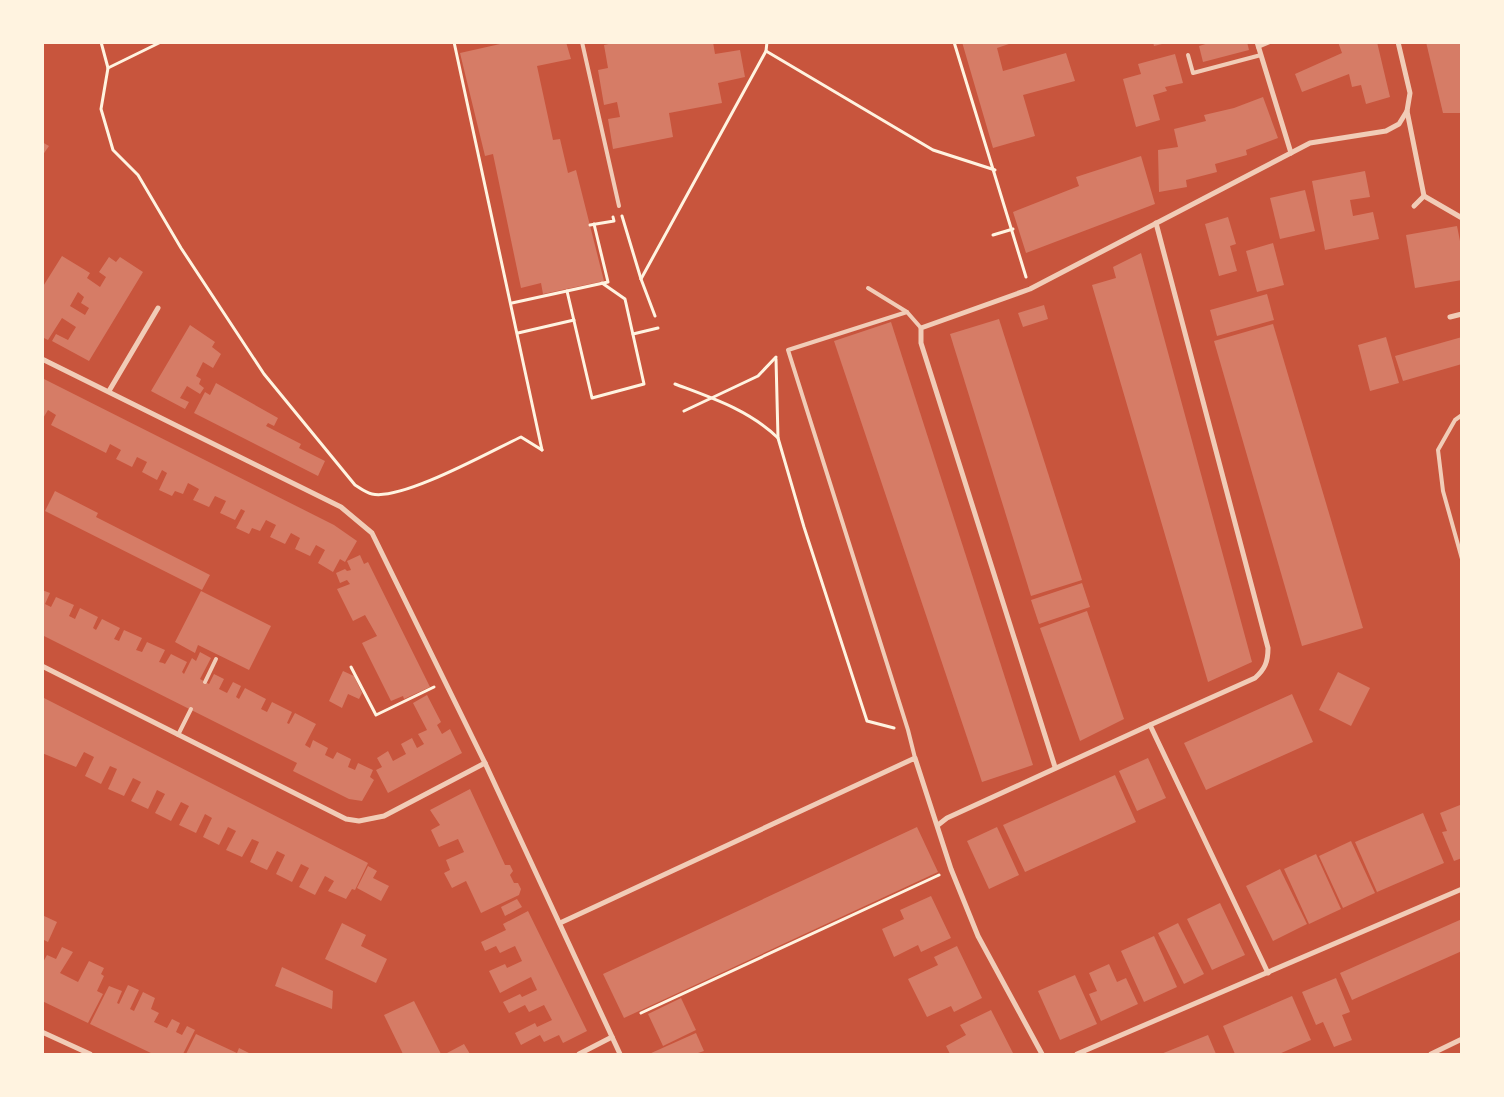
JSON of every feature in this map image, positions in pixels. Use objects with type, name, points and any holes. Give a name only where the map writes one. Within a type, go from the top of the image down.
[{"type":"street","points":[[1398,42],[1410,93],[1407,111],[1424,196],[1462,218]]},
{"type":"street","points":[[1258,45],[1291,153]]},
{"type":"street","points":[[1055,767],[921,343],[921,328],[1030,289],[1310,143],[1386,131],[1398,124],[1407,111]]},
{"type":"street","points":[[1414,206],[1424,196]]},
{"type":"street","points":[[938,825],[947,818],[1055,767],[1254,678],[1263,671],[1268,659],[1268,648],[1156,223]]},
{"type":"street","points":[[109,391],[158,308]]},
{"type":"street","points":[[1450,317],[1462,314]]},
{"type":"street","points":[[42,359],[341,507],[372,533],[446,681],[620,1054]]},
{"type":"street","points":[[42,666],[333,814],[359,821],[372,820],[393,812],[485,763]]},
{"type":"street","points":[[1150,725],[1268,973]]},
{"type":"street","points":[[560,923],[915,758],[951,870],[992,964],[1042,1054]]},
{"type":"street","points":[[1077,1054],[1461,891]]},
{"type":"street","points":[[42,1032],[90,1054]]},
{"type":"street","points":[[579,1054],[612,1037]]},
{"type":"street","points":[[1431,1054],[1462,1040]]},
{"type":"lane","points":[[582,42],[619,206]]},
{"type":"lane","points":[[1258,45],[1270,42]]},
{"type":"lane","points":[[1188,55],[1192,73],[1261,55]]},
{"type":"lane","points":[[868,288],[906,312],[921,328]]},
{"type":"lane","points":[[906,312],[788,350],[908,730],[915,758]]},
{"type":"lane","points":[[1462,416],[1455,420],[1438,450],[1443,491],[1462,559]]},
{"type":"lane","points":[[205,682],[216,659]]},
{"type":"lane","points":[[178,734],[191,710]]},
{"type":"path","points":[[101,42],[108,68],[101,109],[113,150],[138,175],[182,248],[264,374],[355,485],[371,494],[390,494],[432,479],[521,437],[542,450],[512,303],[454,42]]},
{"type":"path","points":[[108,68],[161,42]]},
{"type":"path","points":[[641,279],[766,51],[767,42]]},
{"type":"path","points":[[954,42],[995,170],[1030,289]]},
{"type":"path","points":[[766,51],[933,150],[995,170]]},
{"type":"path","points":[[619,206],[654,316]]},
{"type":"path","points":[[512,303],[608,282],[594,224]]},
{"type":"path","points":[[993,234],[1013,230]]},
{"type":"path","points":[[567,291],[592,398],[644,384],[625,299],[602,283]]},
{"type":"path","points":[[518,333],[574,320]]},
{"type":"path","points":[[633,334],[658,328]]},
{"type":"path","points":[[684,411],[713,399],[758,376],[776,357],[788,350]]},
{"type":"path","points":[[776,357],[778,438],[804,527],[867,721],[908,730]]},
{"type":"path","points":[[675,384],[732,406],[764,423],[778,438]]},
{"type":"path","points":[[351,667],[376,715],[446,681]]},
{"type":"path","points":[[641,1013],[951,870]]},
{"type":"building","points":[[509,42],[566,42],[571,59],[537,66],[553,140],[560,139],[568,173],[576,170],[604,281],[543,294],[541,283],[521,288],[493,154],[485,156],[460,53]]},
{"type":"building","points":[[618,42],[713,42],[715,54],[740,50],[745,77],[718,83],[722,103],[669,113],[673,137],[613,149],[608,119],[620,117],[617,102],[604,105],[598,70],[608,68],[604,45]]},
{"type":"building","points":[[962,42],[1015,42],[997,48],[1003,71],[1066,53],[1075,81],[1023,95],[1035,136],[993,148]]},
{"type":"building","points":[[1153,42],[1166,42],[1166,43],[1154,46]]},
{"type":"building","points":[[1212,42],[1247,42],[1249,50],[1203,62],[1199,46]]},
{"type":"building","points":[[1338,42],[1377,42],[1390,97],[1366,104],[1361,85],[1352,87],[1349,74],[1302,92],[1295,74],[1342,53]]},
{"type":"building","points":[[1426,42],[1462,42],[1462,113],[1443,113]]},
{"type":"building","points":[[1175,54],[1183,83],[1165,87],[1167,91],[1153,95],[1160,120],[1136,127],[1123,79],[1141,74],[1138,64]]},
{"type":"building","points":[[1263,97],[1278,138],[1246,150],[1247,155],[1215,164],[1217,172],[1186,180],[1187,187],[1159,192],[1158,150],[1178,147],[1174,129],[1206,121],[1204,115],[1234,108]]},
{"type":"building","points":[[42,142],[49,146],[42,156]]},
{"type":"building","points":[[1141,156],[1155,204],[1026,253],[1013,212],[1079,186],[1076,177]]},
{"type":"building","points":[[1365,171],[1370,197],[1350,200],[1353,216],[1373,212],[1379,239],[1325,250],[1312,181]]},
{"type":"building","points":[[1305,190],[1315,231],[1280,239],[1270,198]]},
{"type":"building","points":[[1228,217],[1236,244],[1230,246],[1237,271],[1219,276],[1205,224]]},
{"type":"building","points":[[1457,226],[1462,251],[1462,280],[1415,288],[1406,235]]},
{"type":"building","points":[[1273,243],[1284,285],[1257,292],[1246,251]]},
{"type":"building","points":[[1141,253],[1252,662],[1208,682],[1092,285],[1116,278],[1113,267]]},
{"type":"building","points":[[62,256],[90,273],[87,278],[100,287],[106,277],[99,272],[109,257],[116,262],[120,257],[143,272],[89,361],[52,341],[56,334],[68,340],[76,327],[62,318],[48,340],[42,337],[42,288]],"holes":[[[78,292],[84,297],[81,303],[89,308],[85,315],[70,306]]]},
{"type":"building","points":[[1267,294],[1274,320],[1217,336],[1210,310]]},
{"type":"building","points":[[1044,305],[1048,319],[1023,327],[1018,313]]},
{"type":"building","points":[[999,319],[1082,580],[1031,596],[950,334]]},
{"type":"building","points":[[891,322],[1033,765],[982,782],[834,341]]},
{"type":"building","points":[[1273,324],[1363,628],[1302,646],[1214,341]]},
{"type":"building","points":[[190,325],[215,342],[212,347],[221,354],[213,368],[203,362],[196,376],[201,379],[199,384],[204,388],[200,394],[187,386],[180,398],[189,402],[185,409],[151,391]]},
{"type":"building","points":[[1386,337],[1399,383],[1370,391],[1358,345]]},
{"type":"building","points":[[1462,337],[1462,364],[1403,381],[1395,356]]},
{"type":"building","points":[[42,378],[334,525],[357,541],[345,562],[340,559],[333,572],[318,563],[325,550],[316,545],[310,556],[295,549],[300,538],[291,533],[285,544],[270,537],[276,525],[266,520],[260,531],[252,528],[249,534],[236,528],[245,511],[241,509],[235,520],[220,513],[226,501],[215,496],[209,507],[193,500],[199,489],[188,483],[183,494],[175,491],[172,496],[159,490],[167,473],[162,470],[157,480],[142,472],[147,462],[137,457],[132,467],[116,459],[121,450],[110,444],[106,453],[51,425],[56,415],[48,410],[42,420]]},
{"type":"building","points":[[216,383],[278,418],[274,426],[268,423],[266,426],[301,444],[299,448],[325,461],[318,476],[194,413],[205,392],[210,395]]},
{"type":"building","points":[[55,491],[98,513],[96,517],[210,575],[202,590],[45,511]]},
{"type":"building","points":[[360,555],[364,564],[368,562],[430,687],[404,699],[403,696],[391,701],[362,643],[377,636],[365,615],[353,621],[337,589],[350,584],[347,580],[340,583],[336,573],[345,569],[347,571],[351,570],[347,561]]},
{"type":"building","points":[[1082,583],[1090,607],[1039,624],[1031,600]]},
{"type":"building","points":[[42,590],[50,593],[45,604],[51,607],[56,597],[74,605],[69,616],[75,619],[80,608],[98,617],[93,628],[96,630],[102,619],[120,628],[114,639],[119,641],[124,630],[142,638],[136,650],[142,652],[147,642],[165,650],[159,662],[165,664],[171,654],[187,662],[182,672],[184,674],[192,658],[196,661],[200,652],[211,658],[200,679],[209,684],[214,674],[224,679],[219,689],[227,693],[233,682],[241,686],[236,697],[239,699],[245,688],[266,699],[261,709],[267,712],[272,702],[292,712],[287,723],[289,724],[295,713],[316,724],[305,745],[310,748],[313,740],[328,748],[325,755],[333,759],[337,752],[351,759],[348,767],[355,770],[358,763],[373,770],[370,777],[374,780],[362,801],[349,799],[293,771],[297,763],[42,635]]},
{"type":"building","points":[[201,591],[271,626],[249,670],[198,645],[195,653],[175,642]]},
{"type":"building","points":[[1087,611],[1124,719],[1080,741],[1040,628]]},
{"type":"building","points":[[343,671],[354,676],[362,693],[359,699],[348,694],[342,708],[329,701]]},
{"type":"building","points":[[1338,672],[1370,688],[1351,726],[1319,710]]},
{"type":"building","points":[[1292,694],[1313,742],[1206,790],[1184,743]]},
{"type":"building","points":[[427,695],[441,722],[437,725],[442,734],[450,729],[462,753],[388,793],[376,770],[382,767],[377,758],[388,751],[393,761],[406,754],[401,744],[412,738],[417,748],[424,744],[418,734],[427,730],[413,703]]},
{"type":"building","points":[[42,697],[368,863],[355,890],[352,889],[346,899],[328,891],[334,881],[325,876],[315,895],[299,887],[309,868],[301,864],[292,882],[276,874],[285,855],[277,851],[267,870],[250,862],[259,842],[252,839],[242,857],[226,850],[236,831],[228,827],[219,845],[203,837],[212,818],[205,814],[196,833],[179,825],[189,806],[181,802],[171,821],[155,813],[165,794],[157,790],[148,809],[131,801],[141,782],[133,778],[124,796],[108,789],[117,769],[110,766],[101,784],[85,776],[94,757],[84,752],[76,767],[42,753]]},
{"type":"building","points":[[1148,758],[1166,798],[1137,811],[1119,771]]},
{"type":"building","points":[[1115,775],[1136,822],[1025,872],[1003,825]]},
{"type":"building","points":[[470,789],[505,865],[510,865],[513,871],[510,875],[514,883],[518,883],[521,889],[519,895],[481,913],[466,881],[452,888],[444,873],[450,870],[446,860],[464,852],[458,839],[439,847],[431,830],[440,825],[430,810]]},
{"type":"building","points":[[1460,805],[1462,858],[1454,861],[1442,832],[1447,831],[1440,813]]},
{"type":"building","points":[[1423,813],[1444,863],[1377,892],[1355,842]]},
{"type":"building","points":[[917,827],[938,872],[624,1018],[603,974]]},
{"type":"building","points":[[997,827],[1019,875],[989,889],[967,841]]},
{"type":"building","points":[[1351,841],[1375,893],[1343,908],[1319,856]]},
{"type":"building","points":[[1316,854],[1341,909],[1309,924],[1284,869]]},
{"type":"building","points":[[368,866],[377,871],[373,878],[389,886],[381,901],[357,888]]},
{"type":"building","points":[[1280,869],[1307,924],[1273,941],[1246,886]]},
{"type":"building","points":[[931,896],[951,938],[921,952],[918,945],[894,957],[882,929],[904,919],[900,910]]},
{"type":"building","points":[[517,899],[522,907],[505,916],[501,907]]},
{"type":"building","points":[[1220,903],[1245,955],[1212,970],[1187,919]]},
{"type":"building","points":[[528,911],[587,1031],[563,1043],[559,1035],[544,1042],[540,1035],[521,1045],[515,1033],[535,1023],[537,1027],[552,1020],[544,1005],[529,1012],[525,1005],[509,1013],[503,1002],[520,994],[522,997],[537,990],[531,977],[500,993],[489,971],[505,964],[507,968],[522,961],[515,946],[500,953],[496,946],[485,951],[481,942],[506,930],[503,924]]},
{"type":"building","points":[[42,915],[57,922],[48,942],[42,939]]},
{"type":"building","points":[[1462,919],[1462,951],[1352,1000],[1340,973]]},
{"type":"building","points":[[342,923],[366,935],[361,946],[387,959],[376,983],[325,959]]},
{"type":"building","points":[[1178,923],[1204,974],[1184,984],[1158,933]]},
{"type":"building","points":[[1154,936],[1177,987],[1144,1002],[1121,951]]},
{"type":"building","points":[[957,946],[982,998],[954,1012],[951,1006],[927,1017],[908,979],[938,965],[934,957]]},
{"type":"building","points":[[62,947],[73,952],[60,973],[78,982],[89,961],[104,968],[101,974],[104,976],[97,991],[103,994],[88,1023],[42,1001],[42,964],[47,955],[56,959]]},
{"type":"building","points":[[1109,964],[1117,982],[1126,978],[1138,1004],[1101,1021],[1089,994],[1097,991],[1089,973]]},
{"type":"building","points":[[282,967],[333,991],[332,1009],[275,986]]},
{"type":"building","points":[[1075,975],[1097,1024],[1060,1040],[1038,991]]},
{"type":"building","points":[[1336,978],[1350,1012],[1342,1015],[1352,1040],[1334,1047],[1323,1022],[1316,1025],[1302,992]]},
{"type":"building","points":[[128,985],[139,990],[130,1009],[134,1011],[143,992],[155,998],[151,1009],[159,1013],[154,1022],[167,1028],[172,1019],[180,1023],[176,1032],[182,1035],[187,1026],[195,1030],[183,1054],[153,1054],[90,1024],[109,986],[122,991],[117,1003],[119,1004]]},
{"type":"building","points":[[1292,996],[1311,1040],[1279,1054],[1235,1054],[1223,1026]]},
{"type":"building","points":[[681,998],[696,1030],[663,1046],[648,1014]]},
{"type":"building","points":[[414,1001],[441,1054],[403,1054],[384,1015]]},
{"type":"building","points":[[991,1010],[1013,1053],[950,1054],[946,1046],[966,1035],[960,1025]]},
{"type":"building","points":[[696,1033],[704,1051],[695,1054],[649,1054]]},
{"type":"building","points":[[196,1034],[237,1053],[239,1048],[251,1054],[186,1054]]},
{"type":"building","points":[[1208,1035],[1216,1054],[1161,1054]]},
{"type":"building","points":[[464,1044],[470,1054],[447,1054],[447,1053]]}]
